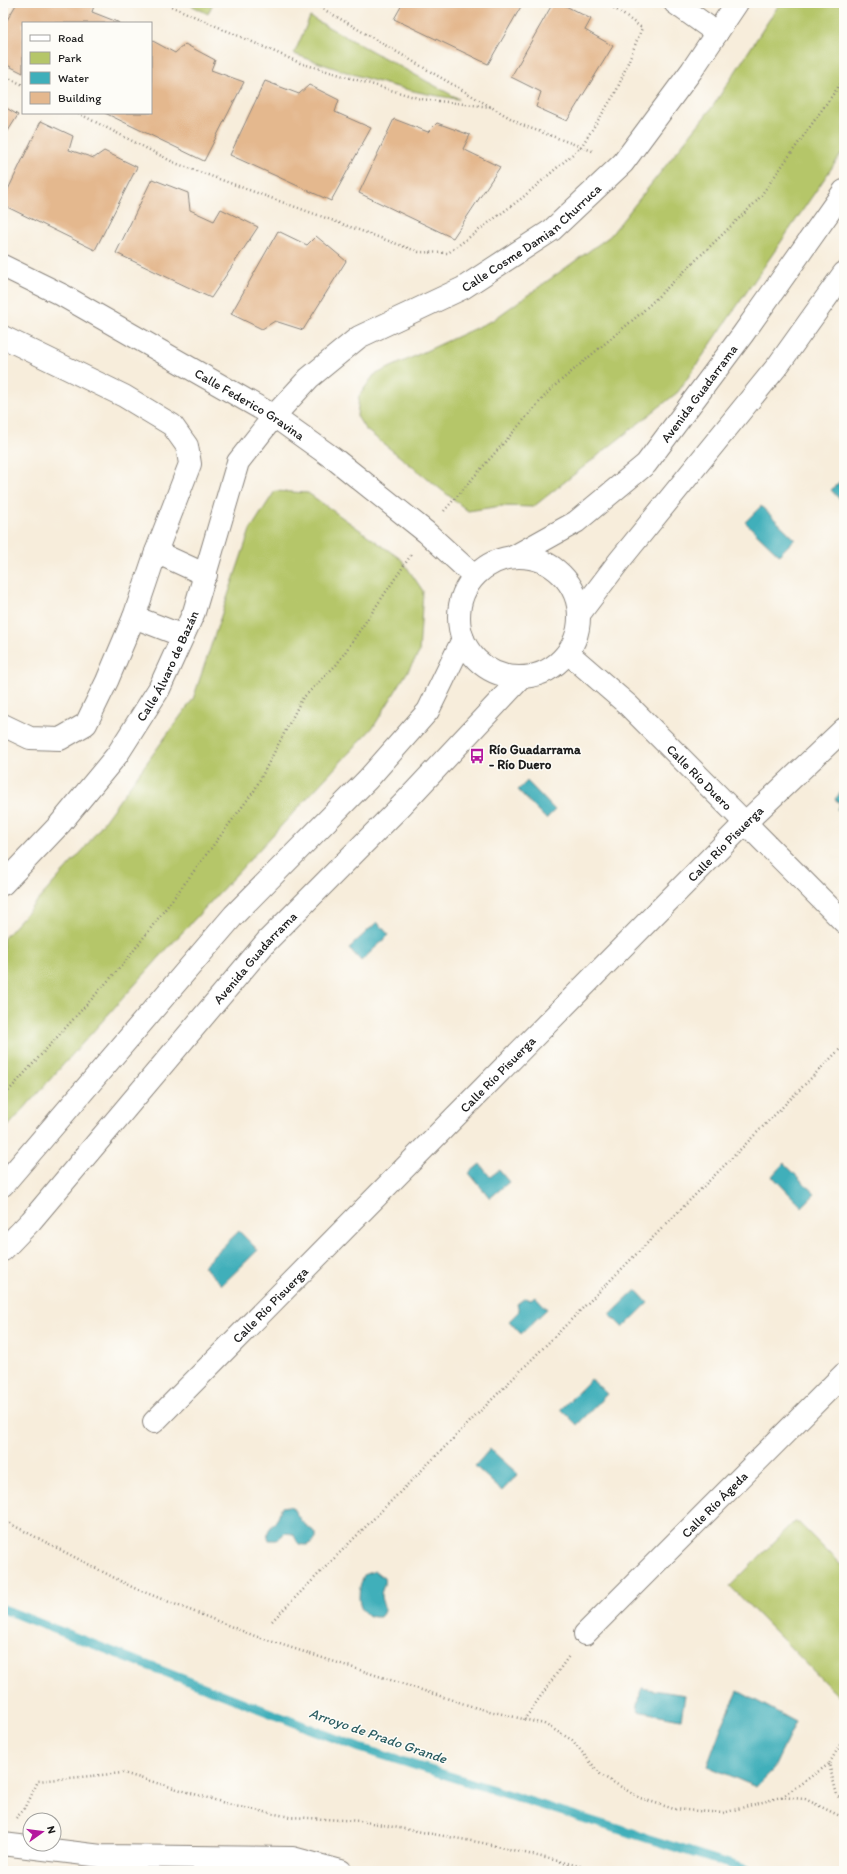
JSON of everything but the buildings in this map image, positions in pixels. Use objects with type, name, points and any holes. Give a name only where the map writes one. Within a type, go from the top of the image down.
[{"type":"street","points":[[675,3],[717,33]]},
{"type":"street","name":"Calle Cosme Damian Churruca","points":[[274,416],[309,378],[359,337],[463,288],[552,230],[623,163],[737,3]]},
{"type":"street","name":"Avenida Guadarrama","points":[[515,556],[576,522],[646,464],[743,334],[844,190]]},
{"type":"street","name":"Calle Federico Gravina","points":[[3,266],[62,295],[274,416],[337,461],[426,532],[474,576]]},
{"type":"street","points":[[580,613],[620,560],[779,364],[844,273]]},
{"type":"street","points":[[3,337],[124,396],[172,425],[187,446],[190,464],[156,552],[134,617],[107,681],[86,724],[60,739],[30,738],[3,725]]},
{"type":"street","name":"Calle Álvaro de Bazán","points":[[3,884],[60,824],[117,755],[159,689],[194,612],[238,462],[274,416]]},
{"type":"street","points":[[156,552],[206,575]]},
{"type":"street","points":[[515,556],[534,558],[552,565],[566,578],[576,595],[580,613],[578,635],[568,653],[555,666],[539,674],[521,678],[502,675],[486,668],[472,655],[463,639],[459,623],[460,606],[465,590],[474,576],[486,566],[500,559],[515,556]]},
{"type":"street","points":[[134,617],[183,636]]},
{"type":"street","points":[[3,1185],[234,915],[368,779],[428,711],[463,639]]},
{"type":"street","name":"Calle Río Duero","points":[[568,653],[628,706],[844,922]]},
{"type":"street","name":"Avenida Guadarrama","points":[[3,1250],[31,1221],[267,941],[402,805],[521,678]]},
{"type":"street","name":"Calle Río Pisuerga","points":[[154,1422],[745,823],[844,729]]},
{"type":"street","name":"Calle Río Ágeda","points":[[585,1634],[844,1374]]},
{"type":"street","points":[[3,1844],[101,1856],[293,1858],[341,1871]]},
{"type":"path","points":[[164,3],[300,64],[421,99],[492,107]]},
{"type":"path","points":[[313,3],[522,125],[581,147]]},
{"type":"path","points":[[80,114],[175,163],[418,252],[448,253],[522,198],[581,147],[616,92],[642,28],[608,3]]},
{"type":"path","points":[[3,74],[22,84]]},
{"type":"path","points":[[3,1097],[125,962],[254,791],[302,699],[337,664],[426,532],[480,468],[551,389],[640,314],[757,201],[844,79]]},
{"type":"path","points":[[272,1621],[844,1045]]},
{"type":"path","points":[[3,1520],[134,1588],[255,1636],[477,1708],[544,1724],[572,1740],[601,1775],[640,1798],[674,1809],[722,1813],[781,1797],[829,1764],[844,1738]]},
{"type":"path","points":[[524,1720],[585,1634]]},
{"type":"path","points":[[829,1764],[837,1795],[844,1804]]},
{"type":"path","points":[[12,1822],[26,1807],[38,1780],[123,1773],[235,1806],[290,1817],[360,1821],[483,1843],[600,1871]]},
{"type":"path","points":[[781,1797],[805,1799],[844,1818]]},
{"type":"green space","points":[[187,3],[213,3],[208,14]]},
{"type":"green space","points":[[780,3],[844,3],[844,150],[678,392],[533,507],[501,506],[468,511],[365,429],[357,416],[359,396],[374,375],[493,320],[610,236],[713,106]]},
{"type":"green space","points":[[310,17],[459,99],[396,87],[355,75],[294,54]]},
{"type":"green space","points":[[275,491],[308,493],[402,560],[423,591],[419,653],[374,726],[166,950],[3,1132],[3,939],[84,849],[193,699],[250,530]]},
{"type":"green space","points":[[796,1520],[844,1568],[844,1702],[730,1586]]},
{"type":"water","points":[[844,477],[844,504],[831,490]]},
{"type":"water","points":[[761,506],[795,539],[779,555],[745,522]]},
{"type":"water","points":[[527,781],[555,810],[546,819],[518,790]]},
{"type":"water","points":[[844,789],[844,810],[839,812],[837,809],[840,804],[835,799]]},
{"type":"water","points":[[377,922],[389,935],[361,961],[349,948]]},
{"type":"water","points":[[784,1163],[815,1194],[802,1207],[772,1176]]},
{"type":"water","points":[[480,1164],[490,1177],[499,1170],[509,1182],[490,1198],[469,1173]]},
{"type":"water","points":[[239,1231],[258,1250],[222,1285],[203,1266]]},
{"type":"water","points":[[636,1290],[648,1303],[623,1328],[610,1315]]},
{"type":"water","points":[[535,1296],[547,1309],[521,1334],[509,1321],[519,1311],[517,1304],[525,1298],[530,1300]]},
{"type":"water","points":[[591,1379],[607,1394],[577,1425],[561,1409]]},
{"type":"water","points":[[490,1449],[518,1474],[502,1491],[475,1466]]},
{"type":"water","points":[[282,1507],[292,1507],[302,1522],[316,1533],[316,1538],[310,1544],[306,1545],[298,1543],[293,1534],[285,1533],[277,1540],[269,1540],[268,1531],[277,1519]]},
{"type":"water","points":[[375,1571],[384,1578],[381,1596],[384,1612],[380,1617],[366,1614],[362,1609],[359,1596],[364,1575]]},
{"type":"water","points":[[641,1688],[685,1695],[681,1719],[637,1711]]},
{"type":"water","points":[[738,1691],[796,1722],[773,1770],[756,1787],[707,1766],[721,1728]]},
{"type":"waterway","name":"Arroyo de Prado Grande","points":[[3,1609],[360,1748],[751,1871]]},
{"type":"place","name":"Río Guadarrama - Río Duero","points":[[477,756]]}]
